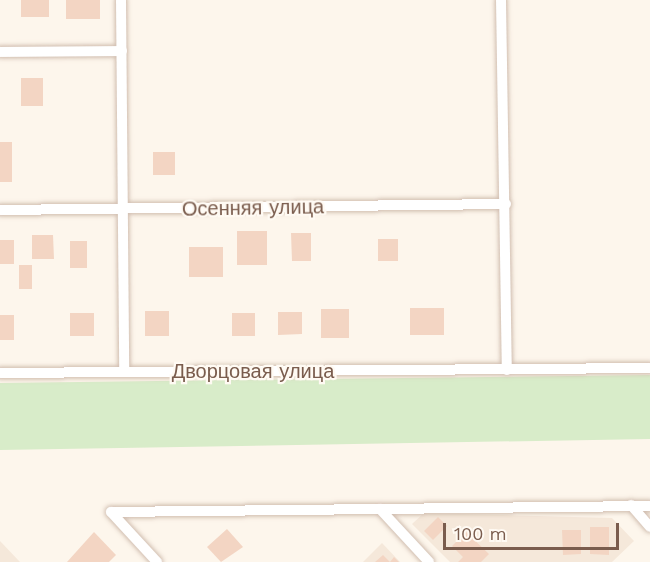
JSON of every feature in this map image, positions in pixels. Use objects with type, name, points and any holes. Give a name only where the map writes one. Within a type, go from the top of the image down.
[{"type":"street","points":[[121,0],[124,372]]},
{"type":"street","points":[[501,0],[507,370]]},
{"type":"street","points":[[0,52],[122,51]]},
{"type":"street","name":"Осенняя улица","points":[[0,210],[506,204]]},
{"type":"street","name":"Дворцовая улица","points":[[0,373],[650,368]]},
{"type":"street","points":[[631,505],[650,527]]},
{"type":"street","points":[[157,562],[111,512],[650,506]]},
{"type":"street","points":[[380,509],[429,562]]},
{"type":"shaded area","points":[[424,513],[612,518],[634,541],[612,562],[450,562],[412,524]]},
{"type":"shaded area","points":[[0,541],[20,562],[0,562]]},
{"type":"shaded area","points":[[382,543],[400,562],[363,562]]},
{"type":"green space","points":[[650,375],[650,439],[0,450],[0,383]]},
{"type":"building","points":[[21,0],[49,0],[49,17],[21,17]]},
{"type":"building","points":[[66,0],[100,0],[100,19],[66,19]]},
{"type":"building","points":[[21,78],[43,78],[43,106],[21,106]]},
{"type":"building","points":[[0,142],[12,142],[12,182],[0,182]]},
{"type":"building","points":[[153,152],[175,152],[175,175],[153,175]]},
{"type":"building","points":[[237,231],[267,231],[267,265],[237,265]]},
{"type":"building","points":[[291,233],[311,233],[311,261],[292,261]]},
{"type":"building","points":[[32,235],[53,235],[54,259],[32,259]]},
{"type":"building","points":[[378,239],[398,239],[398,261],[378,261]]},
{"type":"building","points":[[0,240],[14,240],[14,264],[0,264]]},
{"type":"building","points":[[70,241],[87,241],[87,268],[70,268]]},
{"type":"building","points":[[189,247],[223,247],[223,277],[189,277]]},
{"type":"building","points":[[19,265],[32,265],[32,289],[19,289]]},
{"type":"building","points":[[410,308],[444,308],[444,335],[410,335]]},
{"type":"building","points":[[321,309],[349,309],[349,338],[321,338]]},
{"type":"building","points":[[145,311],[169,311],[169,336],[145,336]]},
{"type":"building","points":[[278,312],[302,312],[302,334],[278,335]]},
{"type":"building","points":[[70,313],[94,313],[94,336],[70,336]]},
{"type":"building","points":[[232,313],[255,313],[255,336],[232,336]]},
{"type":"building","points":[[0,315],[14,315],[14,340],[0,340]]},
{"type":"building","points":[[438,517],[447,526],[433,540],[424,531]]},
{"type":"building","points":[[590,527],[609,527],[609,555],[590,554]]},
{"type":"building","points":[[227,529],[243,547],[221,562],[207,547]]},
{"type":"building","points":[[562,530],[581,530],[581,554],[563,555]]},
{"type":"building","points":[[94,532],[116,555],[109,562],[67,562]]},
{"type":"building","points":[[466,532],[489,554],[481,562],[458,562],[463,557],[452,546]]},
{"type":"building","points":[[383,555],[390,562],[375,562]]}]
